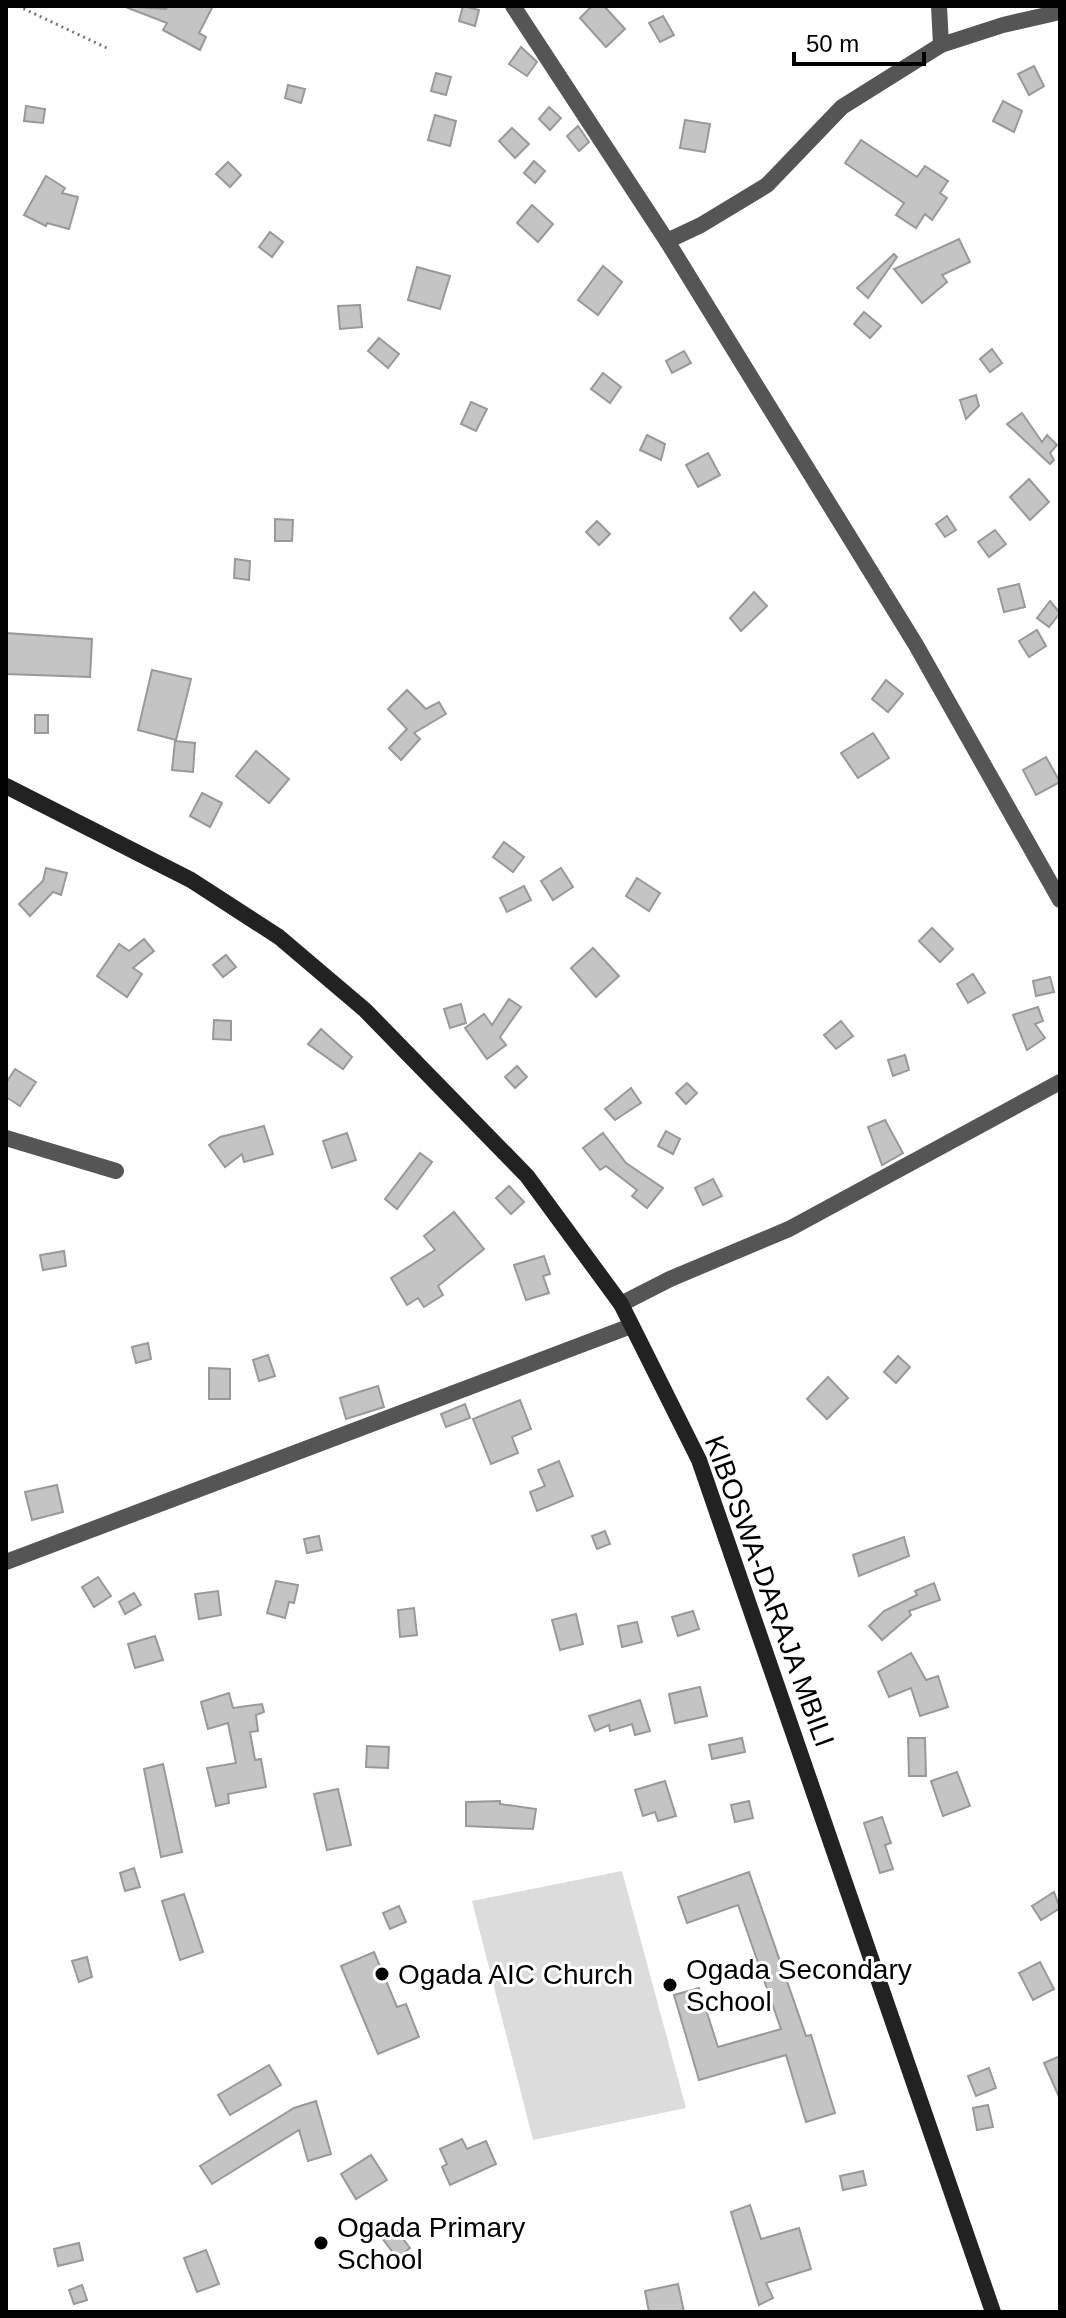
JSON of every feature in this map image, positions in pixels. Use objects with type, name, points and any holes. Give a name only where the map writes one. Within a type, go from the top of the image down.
[{"type":"main road","name":"KIBOSWA-DARAJA MBILI","points":[[6,786],[191,880],[279,937],[365,1010],[527,1176],[621,1304],[699,1460],[993,2312]]},
{"type":"street","points":[[513,6],[667,241],[916,645],[1060,900]]},
{"type":"street","points":[[939,6],[941,45]]},
{"type":"street","points":[[667,241],[701,225],[767,185],[842,107],[941,45],[1003,25],[1060,12]]},
{"type":"street","points":[[621,1304],[670,1279],[789,1229],[1060,1082]]},
{"type":"street","points":[[6,1138],[116,1171]]},
{"type":"street","points":[[6,1562],[631,1326]]},
{"type":"path","points":[[18,6],[109,49]]},
{"type":"shaded area","points":[[622,1871],[686,2108],[533,2140],[472,1901]]},
{"type":"building","points":[[123,6],[166,9],[168,6],[213,6],[199,33],[206,37],[200,50],[163,30],[167,23]]},
{"type":"building","points":[[463,6],[479,10],[475,26],[459,21]]},
{"type":"building","points":[[592,6],[604,6],[625,29],[606,47],[580,18]]},
{"type":"building","points":[[663,16],[674,35],[660,42],[649,23]]},
{"type":"building","points":[[521,47],[537,62],[527,76],[509,64]]},
{"type":"building","points":[[1034,66],[1044,86],[1029,95],[1018,74]]},
{"type":"building","points":[[436,73],[451,77],[446,95],[431,91]]},
{"type":"building","points":[[288,85],[305,89],[301,103],[285,98]]},
{"type":"building","points":[[1003,101],[1022,111],[1014,132],[993,121]]},
{"type":"building","points":[[26,106],[45,109],[43,123],[24,121]]},
{"type":"building","points":[[549,107],[561,118],[550,130],[539,119]]},
{"type":"building","points":[[435,115],[456,121],[450,146],[428,140]]},
{"type":"building","points":[[685,120],[710,124],[705,152],[680,148]]},
{"type":"building","points":[[578,126],[589,142],[579,151],[567,136]]},
{"type":"building","points":[[512,128],[529,144],[515,158],[499,141]]},
{"type":"building","points":[[861,140],[917,177],[925,166],[948,181],[940,193],[947,198],[932,220],[925,214],[916,228],[896,215],[904,203],[845,163]]},
{"type":"building","points":[[534,161],[545,171],[535,183],[524,173]]},
{"type":"building","points":[[228,162],[241,175],[230,187],[216,174]]},
{"type":"building","points":[[46,176],[65,188],[62,193],[78,197],[69,229],[47,223],[46,226],[24,215]]},
{"type":"building","points":[[532,205],[553,224],[538,242],[517,223]]},
{"type":"building","points":[[270,232],[283,242],[272,257],[259,247]]},
{"type":"building","points":[[959,239],[970,262],[942,275],[947,282],[922,303],[894,269]]},
{"type":"building","points":[[894,254],[897,257],[868,298],[857,288]]},
{"type":"building","points":[[603,266],[622,282],[598,315],[578,300]]},
{"type":"building","points":[[417,267],[450,276],[440,309],[408,300]]},
{"type":"building","points":[[360,305],[362,327],[340,329],[338,306]]},
{"type":"building","points":[[864,312],[881,326],[870,338],[854,324]]},
{"type":"building","points":[[379,338],[399,354],[388,368],[368,351]]},
{"type":"building","points":[[992,349],[1002,363],[990,372],[980,359]]},
{"type":"building","points":[[684,351],[691,363],[672,373],[666,361]]},
{"type":"building","points":[[603,373],[621,387],[610,403],[591,389]]},
{"type":"building","points":[[976,395],[979,406],[966,419],[960,400]]},
{"type":"building","points":[[471,402],[487,409],[476,431],[461,424]]},
{"type":"building","points":[[1022,413],[1042,442],[1047,435],[1057,445],[1050,453],[1054,460],[1050,464],[1007,424]]},
{"type":"building","points":[[647,435],[665,444],[661,460],[640,450]]},
{"type":"building","points":[[708,453],[720,475],[698,487],[686,465]]},
{"type":"building","points":[[1029,479],[1049,502],[1030,520],[1010,497]]},
{"type":"building","points":[[947,516],[956,530],[945,537],[936,524]]},
{"type":"building","points":[[275,519],[293,520],[292,541],[275,541]]},
{"type":"building","points":[[597,521],[610,534],[599,545],[586,532]]},
{"type":"building","points":[[995,530],[1006,544],[989,557],[978,542]]},
{"type":"building","points":[[235,559],[250,561],[249,580],[234,578]]},
{"type":"building","points":[[1019,584],[1025,607],[1004,612],[998,589]]},
{"type":"building","points":[[754,592],[767,606],[741,631],[730,618]]},
{"type":"building","points":[[1050,601],[1060,613],[1049,627],[1037,618]]},
{"type":"building","points":[[1037,630],[1046,646],[1029,657],[1019,641]]},
{"type":"building","points":[[6,633],[92,639],[90,677],[6,674]]},
{"type":"building","points":[[152,670],[191,679],[176,740],[138,730]]},
{"type":"building","points":[[886,680],[903,694],[888,712],[872,699]]},
{"type":"building","points":[[407,690],[426,709],[439,702],[446,714],[414,733],[420,739],[401,760],[389,748],[407,729],[388,709]]},
{"type":"building","points":[[35,715],[48,715],[48,733],[35,733]]},
{"type":"building","points":[[873,733],[889,758],[858,778],[841,753]]},
{"type":"building","points":[[175,741],[195,743],[193,772],[172,770]]},
{"type":"building","points":[[256,751],[289,779],[269,803],[236,776]]},
{"type":"building","points":[[1046,757],[1060,782],[1036,795],[1023,770]]},
{"type":"building","points":[[202,793],[222,803],[210,827],[190,816]]},
{"type":"building","points":[[504,842],[524,857],[513,872],[493,857]]},
{"type":"building","points":[[46,868],[67,873],[61,895],[53,892],[30,916],[19,904],[43,881]]},
{"type":"building","points":[[561,868],[573,887],[553,900],[541,881]]},
{"type":"building","points":[[637,878],[660,893],[649,911],[626,896]]},
{"type":"building","points":[[524,886],[531,900],[507,912],[500,898]]},
{"type":"building","points":[[932,928],[953,949],[940,962],[919,941]]},
{"type":"building","points":[[144,939],[154,951],[133,968],[142,974],[127,997],[97,976],[119,944],[129,951]]},
{"type":"building","points":[[593,948],[619,976],[596,997],[571,968]]},
{"type":"building","points":[[226,955],[236,967],[223,977],[213,965]]},
{"type":"building","points":[[973,974],[985,993],[968,1003],[957,984]]},
{"type":"building","points":[[1050,977],[1054,992],[1036,996],[1033,981]]},
{"type":"building","points":[[509,999],[521,1007],[500,1037],[506,1045],[487,1059],[465,1028],[484,1014],[492,1025]]},
{"type":"building","points":[[461,1004],[466,1023],[450,1028],[444,1009]]},
{"type":"building","points":[[1038,1007],[1043,1021],[1035,1024],[1045,1038],[1027,1050],[1013,1015]]},
{"type":"building","points":[[214,1020],[231,1021],[231,1040],[213,1039]]},
{"type":"building","points":[[841,1021],[853,1036],[836,1049],[824,1035]]},
{"type":"building","points":[[321,1029],[352,1057],[343,1069],[308,1044]]},
{"type":"building","points":[[905,1055],[909,1070],[893,1076],[888,1060]]},
{"type":"building","points":[[517,1066],[527,1077],[515,1088],[505,1077]]},
{"type":"building","points":[[15,1069],[36,1082],[20,1106],[6,1097],[6,1083]]},
{"type":"building","points":[[687,1083],[697,1093],[686,1104],[676,1093]]},
{"type":"building","points":[[631,1088],[641,1103],[615,1120],[605,1109]]},
{"type":"building","points":[[885,1120],[903,1153],[882,1165],[868,1127]]},
{"type":"building","points":[[264,1126],[273,1154],[244,1162],[242,1154],[225,1167],[209,1145],[220,1137]]},
{"type":"building","points":[[666,1131],[680,1139],[673,1154],[658,1146]]},
{"type":"building","points":[[347,1133],[356,1160],[332,1168],[323,1141]]},
{"type":"building","points":[[603,1133],[626,1163],[663,1188],[647,1208],[632,1196],[637,1190],[606,1166],[600,1170],[583,1148]]},
{"type":"building","points":[[420,1153],[432,1162],[397,1209],[385,1199]]},
{"type":"building","points":[[713,1179],[722,1196],[703,1205],[695,1188]]},
{"type":"building","points":[[509,1186],[524,1202],[511,1214],[496,1198]]},
{"type":"building","points":[[454,1212],[484,1249],[438,1286],[443,1295],[424,1307],[418,1298],[407,1305],[391,1278],[435,1250],[424,1236]]},
{"type":"building","points":[[64,1251],[66,1266],[43,1270],[40,1255]]},
{"type":"building","points":[[544,1256],[550,1274],[543,1276],[549,1293],[526,1300],[514,1265]]},
{"type":"building","points":[[148,1343],[151,1359],[136,1363],[132,1347]]},
{"type":"building","points":[[268,1355],[275,1376],[259,1381],[253,1360]]},
{"type":"building","points":[[898,1356],[910,1367],[896,1383],[884,1372]]},
{"type":"building","points":[[209,1368],[230,1369],[230,1399],[209,1399]]},
{"type":"building","points":[[828,1377],[848,1398],[827,1419],[807,1399]]},
{"type":"building","points":[[378,1386],[384,1407],[346,1419],[340,1398]]},
{"type":"building","points":[[520,1400],[531,1429],[512,1437],[518,1453],[491,1464],[473,1419]]},
{"type":"building","points":[[465,1404],[470,1418],[446,1427],[441,1414]]},
{"type":"building","points":[[559,1461],[573,1496],[537,1511],[530,1492],[545,1486],[538,1470]]},
{"type":"building","points":[[57,1485],[63,1512],[32,1520],[25,1492]]},
{"type":"building","points":[[605,1531],[610,1544],[597,1549],[592,1536]]},
{"type":"building","points":[[319,1536],[322,1550],[307,1553],[304,1539]]},
{"type":"building","points":[[904,1537],[909,1556],[859,1576],[853,1555]]},
{"type":"building","points":[[98,1577],[111,1596],[94,1607],[82,1587]]},
{"type":"building","points":[[276,1581],[298,1585],[294,1603],[289,1602],[285,1618],[267,1613]]},
{"type":"building","points":[[934,1583],[940,1600],[909,1611],[911,1615],[882,1640],[869,1626],[884,1611]]},
{"type":"building","points":[[218,1591],[221,1615],[199,1619],[195,1594]]},
{"type":"building","points":[[134,1593],[141,1605],[125,1614],[119,1602]]},
{"type":"building","points":[[414,1608],[417,1635],[400,1637],[398,1610]]},
{"type":"building","points":[[693,1611],[699,1629],[678,1636],[672,1617]]},
{"type":"building","points":[[576,1614],[583,1644],[560,1650],[552,1620]]},
{"type":"building","points":[[637,1622],[642,1642],[622,1647],[618,1626]]},
{"type":"building","points":[[155,1636],[163,1660],[135,1668],[128,1644]]},
{"type":"building","points":[[911,1653],[926,1680],[938,1676],[948,1707],[920,1716],[911,1688],[889,1697],[878,1672]]},
{"type":"building","points":[[700,1687],[707,1716],[675,1723],[669,1694]]},
{"type":"building","points":[[229,1693],[233,1708],[262,1704],[264,1712],[256,1715],[258,1731],[250,1732],[255,1760],[261,1759],[266,1787],[228,1794],[229,1803],[216,1806],[207,1768],[236,1763],[228,1723],[208,1729],[201,1702]]},
{"type":"building","points":[[640,1700],[650,1731],[635,1735],[632,1724],[610,1731],[609,1725],[595,1731],[589,1716]]},
{"type":"building","points":[[742,1738],[745,1752],[712,1759],[709,1745]]},
{"type":"building","points":[[908,1738],[925,1738],[926,1776],[909,1776]]},
{"type":"building","points":[[367,1746],[389,1747],[388,1768],[366,1767]]},
{"type":"building","points":[[163,1764],[182,1852],[161,1857],[144,1769]]},
{"type":"building","points":[[957,1772],[970,1806],[943,1816],[931,1781]]},
{"type":"building","points":[[665,1781],[676,1816],[658,1821],[655,1812],[643,1816],[635,1790]]},
{"type":"building","points":[[338,1789],[351,1845],[327,1850],[314,1794]]},
{"type":"building","points":[[500,1801],[500,1804],[536,1809],[533,1829],[466,1826],[466,1802]]},
{"type":"building","points":[[749,1801],[753,1818],[735,1822],[731,1805]]},
{"type":"building","points":[[882,1817],[891,1843],[885,1845],[893,1869],[880,1873],[864,1823]]},
{"type":"building","points":[[134,1868],[140,1887],[125,1891],[120,1873]]},
{"type":"building","points":[[749,1872],[806,2036],[811,2035],[835,2113],[806,2122],[786,2055],[699,2080],[674,1995],[699,1988],[718,2047],[781,2029],[738,1905],[687,1923],[678,1897]]},
{"type":"building","points":[[1054,1892],[1060,1908],[1041,1920],[1032,1906]]},
{"type":"building","points":[[184,1894],[203,1952],[180,1960],[162,1901]]},
{"type":"building","points":[[399,1906],[406,1922],[390,1929],[383,1913]]},
{"type":"building","points":[[374,1952],[397,2007],[406,2004],[419,2037],[378,2054],[341,1966]]},
{"type":"building","points":[[87,1957],[92,1977],[79,1982],[72,1961]]},
{"type":"building","points":[[1040,1962],[1054,1989],[1033,2000],[1019,1973]]},
{"type":"building","points":[[1060,2056],[1060,2099],[1044,2063]]},
{"type":"building","points":[[269,2065],[281,2085],[230,2115],[218,2095]]},
{"type":"building","points":[[989,2068],[996,2088],[976,2096],[968,2076]]},
{"type":"building","points":[[316,2101],[331,2154],[308,2161],[299,2130],[212,2184],[200,2166],[294,2108]]},
{"type":"building","points":[[988,2105],[993,2127],[977,2130],[973,2108]]},
{"type":"building","points":[[462,2139],[467,2149],[486,2141],[496,2164],[450,2185],[442,2167],[447,2164],[440,2149]]},
{"type":"building","points":[[371,2155],[387,2180],[356,2199],[341,2174]]},
{"type":"building","points":[[863,2171],[866,2185],[843,2190],[840,2176]]},
{"type":"building","points":[[750,2205],[761,2239],[799,2228],[811,2269],[766,2283],[773,2298],[759,2305],[731,2212]]},
{"type":"building","points":[[392,2224],[410,2248],[397,2258],[379,2234]]},
{"type":"building","points":[[79,2243],[83,2260],[58,2266],[54,2249]]},
{"type":"building","points":[[206,2250],[219,2284],[197,2292],[184,2258]]},
{"type":"building","points":[[678,2284],[684,2312],[649,2312],[645,2291]]},
{"type":"building","points":[[82,2285],[87,2300],[74,2304],[69,2290]]},
{"type":"place","name":"Ogada AIC Church","points":[[382,1974]]},
{"type":"place","name":"Ogada Secondary School","points":[[670,1985]]},
{"type":"place","name":"Ogada Primary School","points":[[321,2243]]}]
